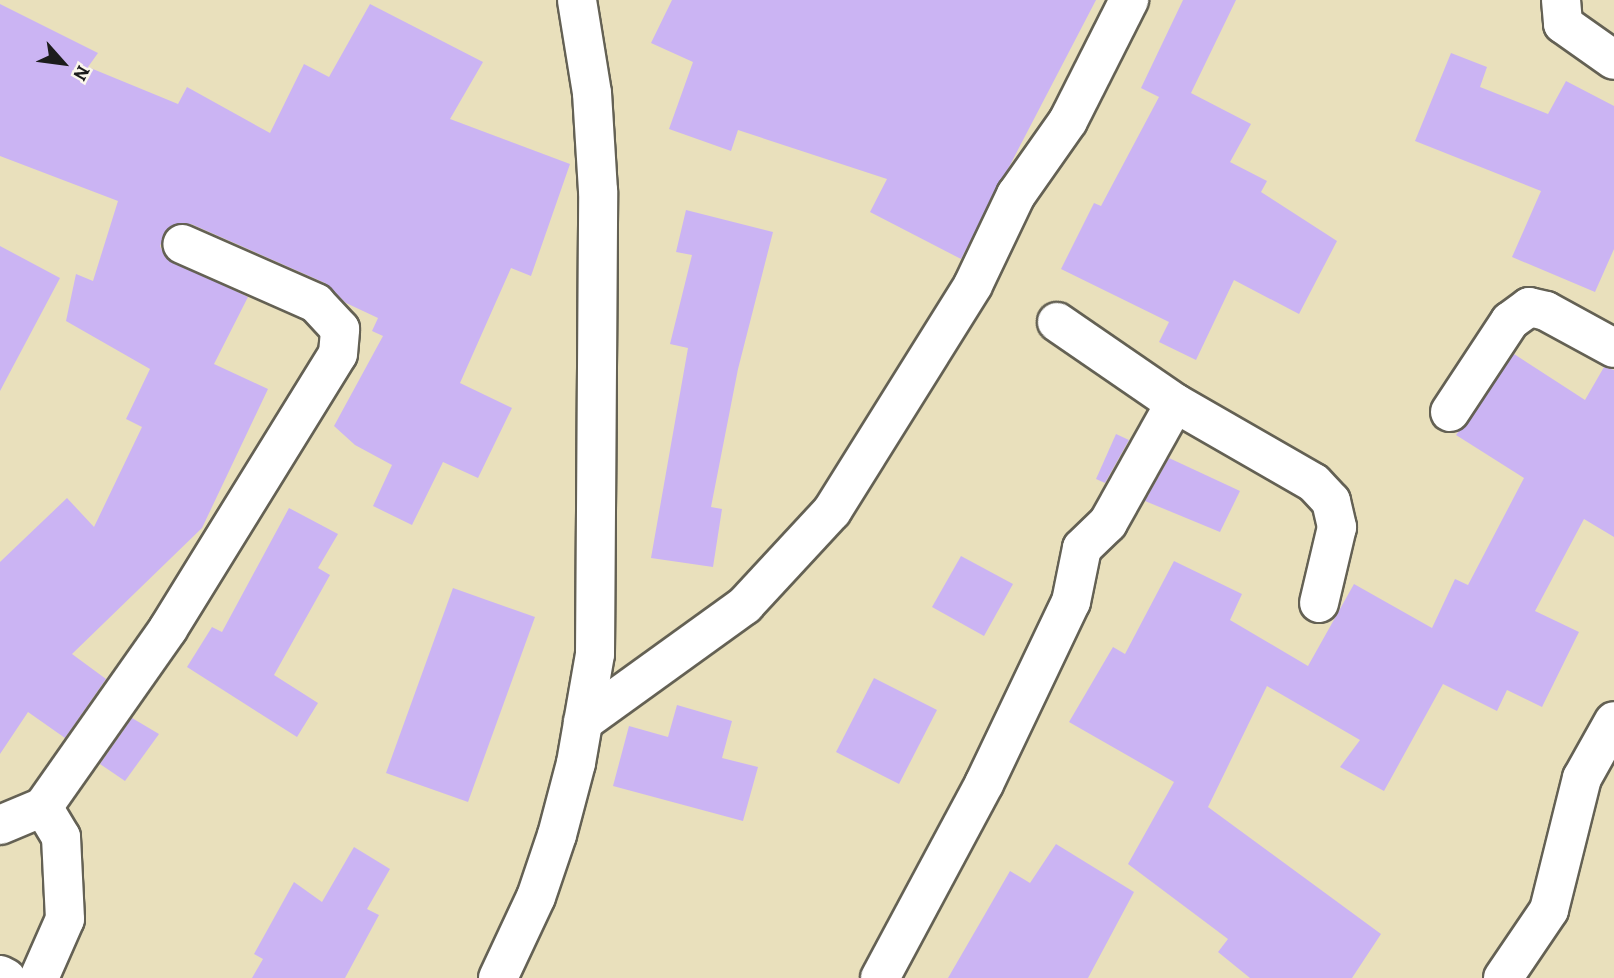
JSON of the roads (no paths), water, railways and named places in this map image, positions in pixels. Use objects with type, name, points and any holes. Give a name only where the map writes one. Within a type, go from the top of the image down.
[{"type":"street","points":[[498,978],[536,897],[557,835],[583,722],[595,654],[598,191],[592,93],[577,0]]},
{"type":"street","points":[[583,722],[745,605],[832,511],[973,285],[1016,195],[1068,121],[1129,0]]},
{"type":"street","points":[[1561,0],[1563,24],[1614,60]]},
{"type":"street","points":[[0,825],[43,807],[168,629],[338,355],[340,329],[316,303],[182,244]]},
{"type":"street","points":[[1450,412],[1510,321],[1529,307],[1546,311],[1614,348]]},
{"type":"street","points":[[1057,322],[1175,403],[1314,482],[1332,502],[1337,527],[1318,603]]},
{"type":"street","points":[[880,978],[984,784],[1071,602],[1082,548],[1108,523],[1175,403]]},
{"type":"street","points":[[1503,978],[1549,910],[1582,778],[1614,721]]},
{"type":"street","points":[[39,978],[65,919],[61,837],[43,807]]},
{"type":"street","points":[[0,975],[6,978]]}]
